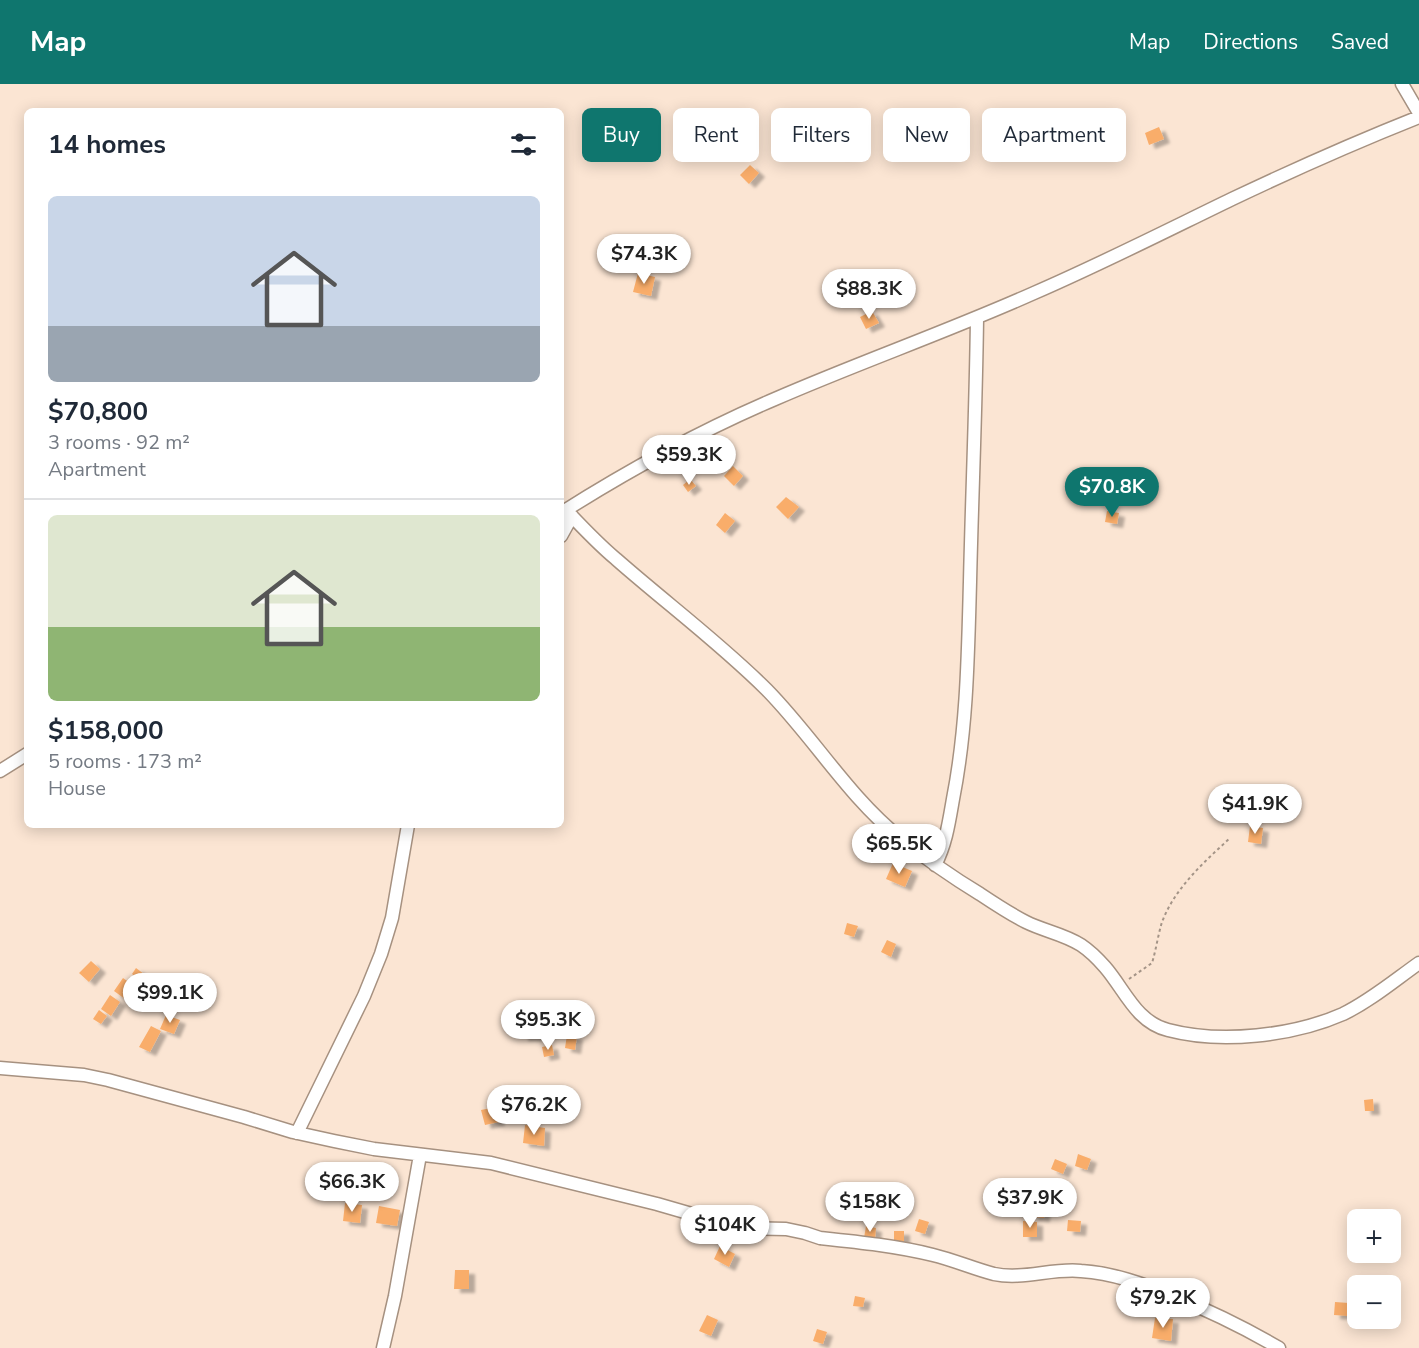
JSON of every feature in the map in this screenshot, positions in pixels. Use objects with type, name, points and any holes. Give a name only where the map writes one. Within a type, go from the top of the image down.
[{"type":"street","points":[[1402,84],[1419,115],[1309,163],[1089,269],[977,318],[737,416],[615,479],[566,513],[614,558],[748,672],[769,693],[877,819],[947,874],[1014,915],[1065,937],[1094,955],[1140,1015],[1153,1025],[1200,1035],[1227,1036],[1266,1035],[1311,1026],[1344,1013],[1419,963]]},
{"type":"street","points":[[934,865],[942,852],[947,831],[963,721],[974,469],[977,318]]},
{"type":"street","points":[[0,771],[24,756]]},
{"type":"street","points":[[297,1132],[364,996],[381,954],[392,918],[407,828]]},
{"type":"street","points":[[0,1068],[84,1075],[108,1080],[297,1132],[374,1149],[490,1163],[657,1204],[740,1228],[786,1229],[820,1238],[932,1255],[994,1274],[1017,1276],[1065,1270],[1111,1275],[1137,1282],[1195,1305],[1246,1329],[1279,1348]]},
{"type":"street","points":[[383,1348],[395,1296],[420,1155]]},
{"type":"path","points":[[1119,986],[1152,963],[1162,922],[1179,891],[1229,838]]},
{"type":"building","points":[[1159,127],[1164,139],[1149,145],[1145,133]]},
{"type":"building","points":[[750,165],[759,173],[749,184],[740,175]]},
{"type":"building","points":[[638,273],[655,277],[651,296],[633,292]]},
{"type":"building","points":[[872,311],[879,323],[866,329],[860,317]]},
{"type":"building","points":[[733,466],[743,476],[734,486],[724,476]]},
{"type":"building","points":[[690,479],[696,486],[688,492],[683,485]]},
{"type":"building","points":[[786,497],[799,507],[788,519],[776,507]]},
{"type":"building","points":[[1107,511],[1119,513],[1117,524],[1105,522]]},
{"type":"building","points":[[725,513],[735,521],[725,533],[716,525]]},
{"type":"building","points":[[1250,826],[1263,828],[1261,844],[1248,842]]},
{"type":"building","points":[[893,863],[912,871],[905,887],[886,879]]},
{"type":"building","points":[[847,923],[858,926],[854,937],[844,934]]},
{"type":"building","points":[[887,940],[896,944],[891,957],[881,952]]},
{"type":"building","points":[[91,961],[100,969],[89,982],[79,973]]},
{"type":"building","points":[[136,968],[144,974],[140,980],[132,974]]},
{"type":"building","points":[[123,978],[134,986],[125,999],[114,991]]},
{"type":"building","points":[[185,982],[193,990],[183,1000],[175,992]]},
{"type":"building","points":[[110,995],[120,1002],[111,1016],[101,1009]]},
{"type":"building","points":[[99,1010],[107,1016],[101,1024],[93,1019]]},
{"type":"building","points":[[166,1015],[180,1020],[174,1034],[160,1029]]},
{"type":"building","points":[[151,1026],[161,1031],[150,1052],[139,1047]]},
{"type":"building","points":[[522,1027],[536,1027],[536,1037],[522,1037]]},
{"type":"building","points":[[567,1035],[577,1036],[575,1050],[565,1048]]},
{"type":"building","points":[[552,1045],[554,1055],[544,1057],[542,1047]]},
{"type":"building","points":[[1373,1099],[1374,1111],[1365,1111],[1364,1100]]},
{"type":"building","points":[[496,1107],[499,1122],[485,1125],[481,1110]]},
{"type":"building","points":[[525,1125],[545,1128],[544,1146],[523,1143]]},
{"type":"building","points":[[1078,1154],[1091,1159],[1087,1170],[1075,1166]]},
{"type":"building","points":[[1055,1159],[1067,1164],[1063,1174],[1051,1169]]},
{"type":"building","points":[[1033,1202],[1045,1203],[1044,1218],[1032,1217]]},
{"type":"building","points":[[345,1203],[362,1205],[360,1223],[343,1221]]},
{"type":"building","points":[[379,1206],[400,1210],[397,1226],[376,1223]]},
{"type":"building","points":[[919,1219],[929,1222],[925,1234],[915,1231]]},
{"type":"building","points":[[1068,1220],[1081,1221],[1080,1232],[1067,1231]]},
{"type":"building","points":[[1023,1221],[1037,1222],[1037,1237],[1023,1237]]},
{"type":"building","points":[[866,1226],[876,1228],[875,1239],[864,1238]]},
{"type":"building","points":[[894,1231],[904,1231],[904,1243],[894,1243]]},
{"type":"building","points":[[720,1246],[735,1254],[729,1267],[714,1259]]},
{"type":"building","points":[[455,1270],[469,1270],[469,1289],[454,1289]]},
{"type":"building","points":[[855,1296],[865,1298],[863,1307],[853,1306]]},
{"type":"building","points":[[1335,1302],[1347,1303],[1347,1316],[1334,1315]]},
{"type":"building","points":[[707,1315],[718,1320],[711,1336],[699,1331]]},
{"type":"building","points":[[1155,1318],[1173,1319],[1171,1341],[1152,1338]]},
{"type":"building","points":[[817,1329],[827,1332],[823,1344],[813,1341]]}]
